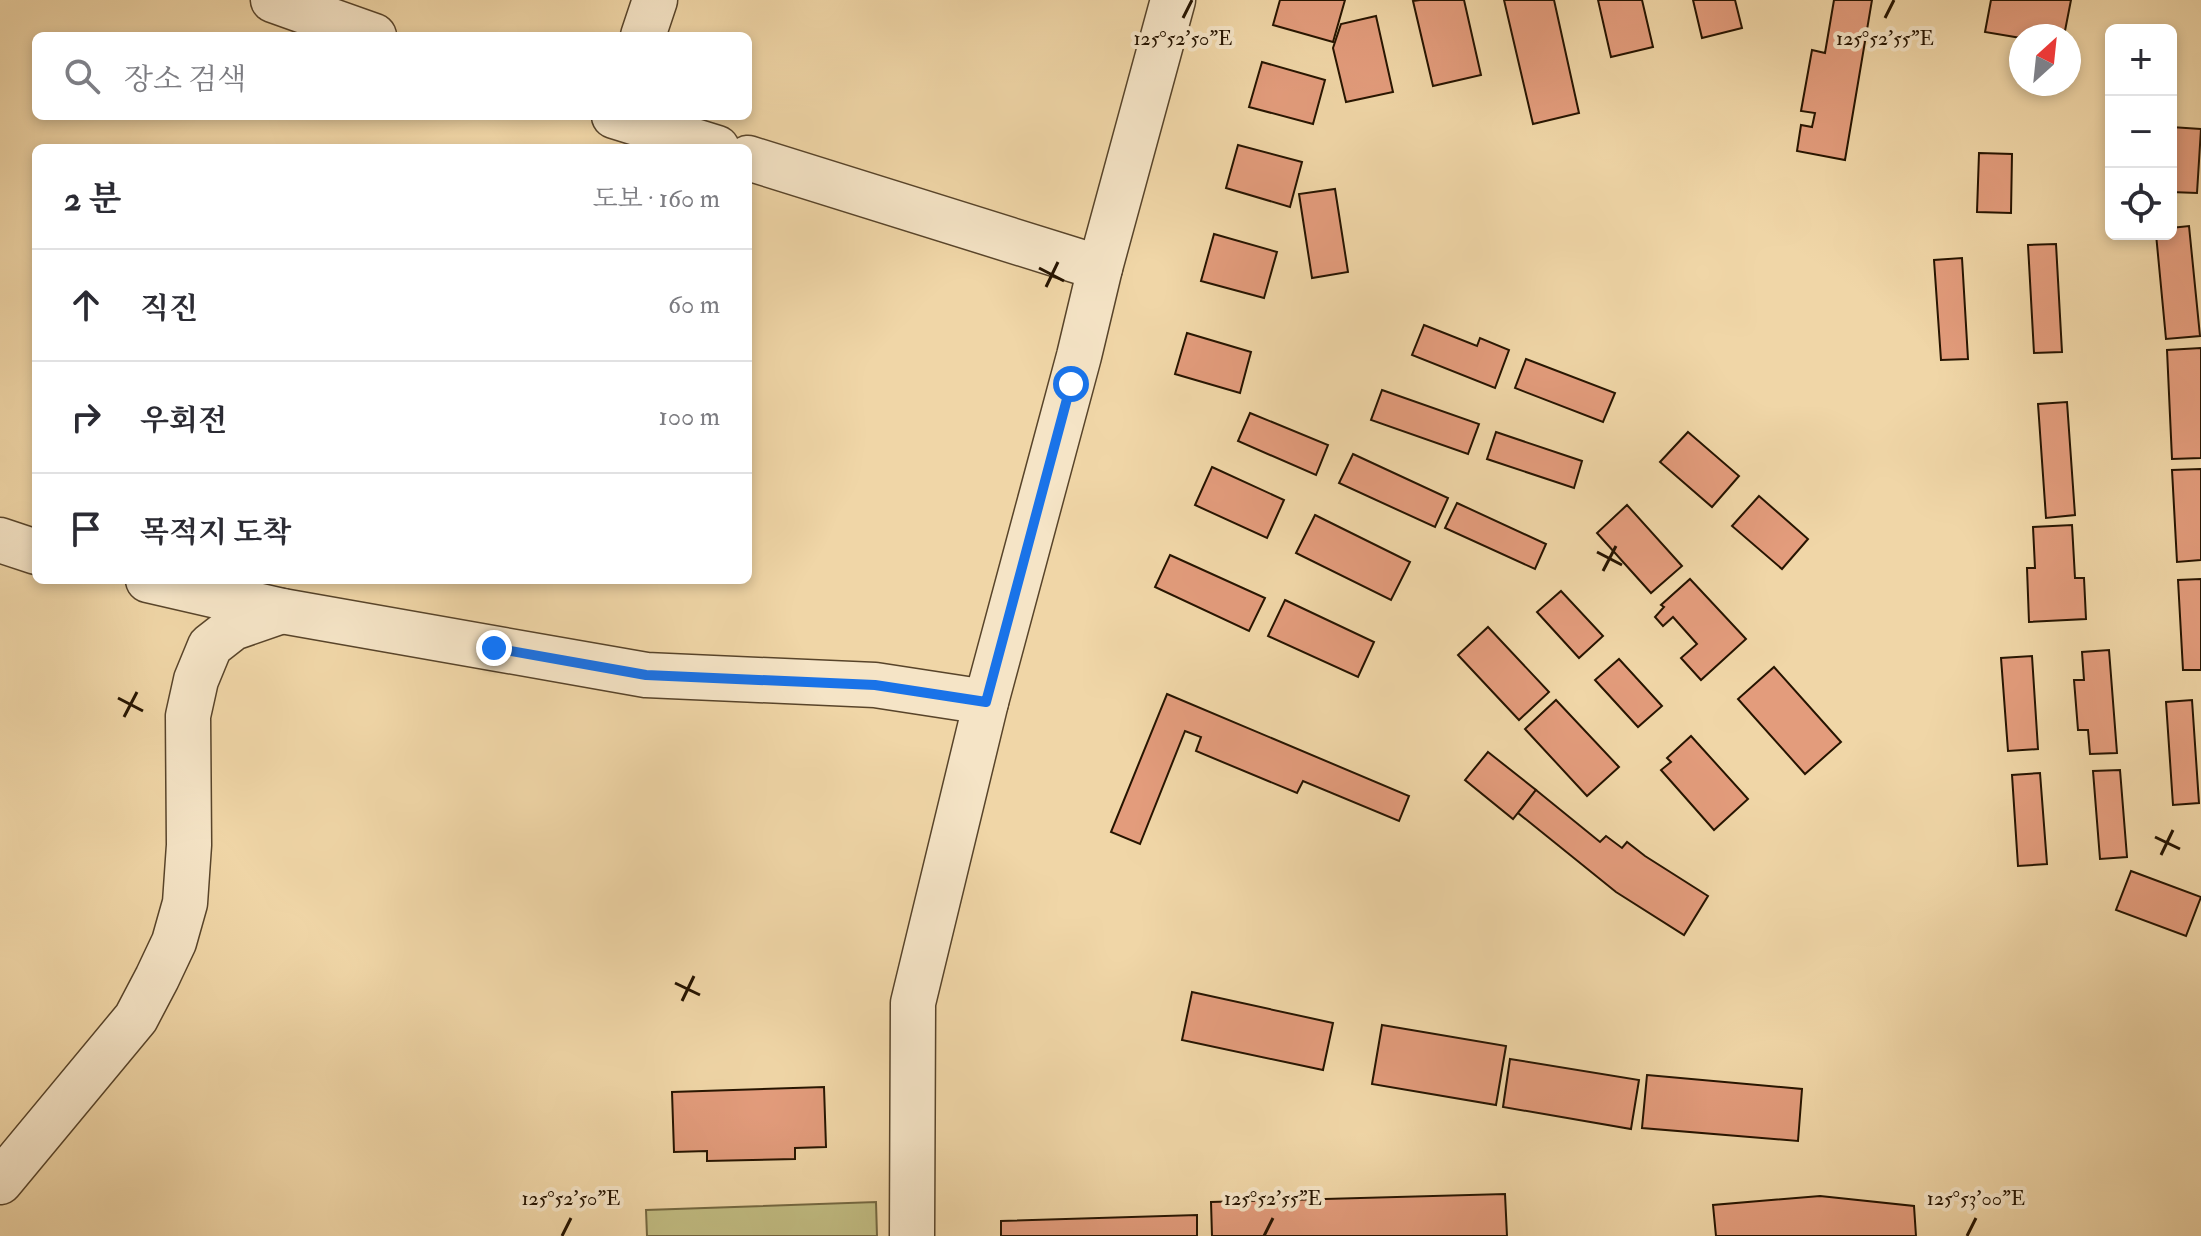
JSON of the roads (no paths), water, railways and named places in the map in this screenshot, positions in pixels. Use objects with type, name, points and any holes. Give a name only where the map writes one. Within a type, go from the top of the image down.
[{"type":"street","points":[[273,0],[363,32]]},
{"type":"street","points":[[644,32],[655,0]]},
{"type":"street","points":[[912,1236],[913,1003],[986,702],[1173,0]]},
{"type":"street","points":[[628,120],[704,144]]},
{"type":"street","points":[[752,159],[1100,268]]},
{"type":"street","points":[[0,540],[32,551]]},
{"type":"street","points":[[165,584],[282,611],[646,675],[875,685],[986,702]]},
{"type":"street","points":[[0,1182],[136,1018],[157,978],[174,942],[185,903],[189,845],[188,716],[196,680],[210,646],[233,628],[282,611]]}]
